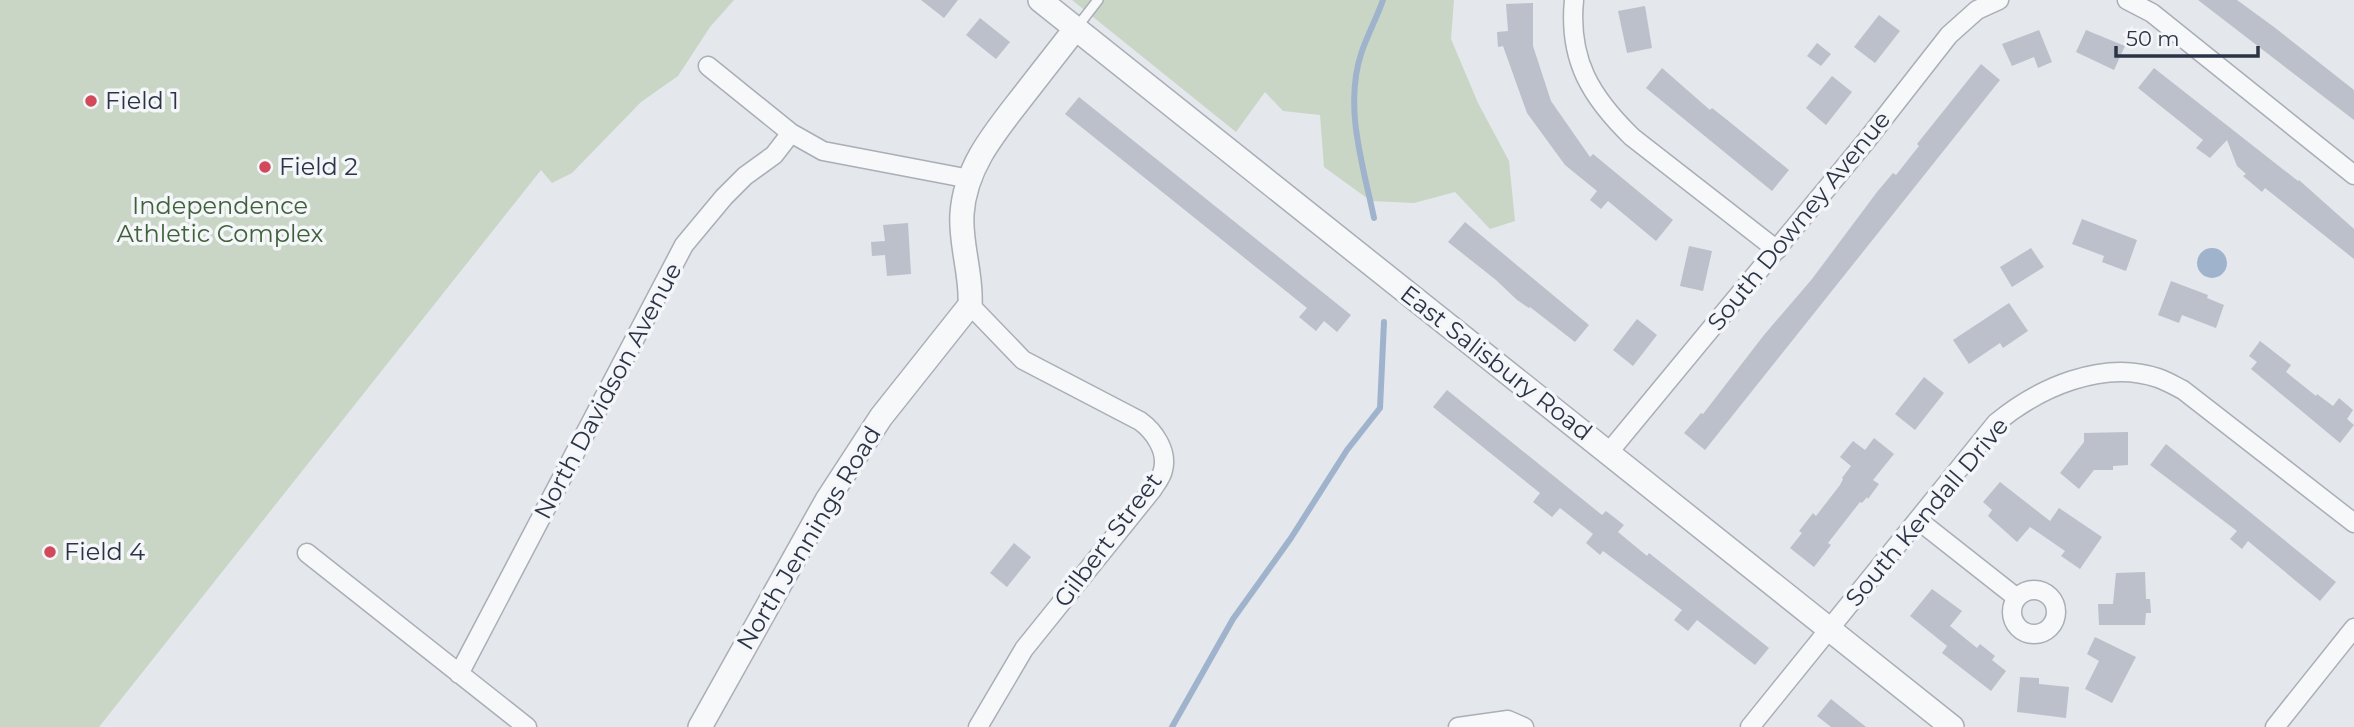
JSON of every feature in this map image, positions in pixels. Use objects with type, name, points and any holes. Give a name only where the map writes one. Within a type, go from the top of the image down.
[{"type":"street","name":"East Salisbury Road","points":[[1040,0],[1952,727]]},
{"type":"street","points":[[1574,0],[1573,28],[1584,72],[1594,94],[1611,116],[1632,137],[1777,250]]},
{"type":"street","name":"South Downey Avenue","points":[[1609,452],[1777,250],[1948,35],[1977,10],[1999,0]]},
{"type":"street","points":[[2127,0],[2152,13],[2354,175]]},
{"type":"street","points":[[970,305],[971,286],[963,241],[962,213],[970,179],[984,145],[1076,28]]},
{"type":"street","points":[[708,66],[791,133],[822,151],[970,179]]},
{"type":"street","name":"North Davidson Avenue","points":[[459,674],[684,245],[724,197],[745,176],[774,155],[791,133]]},
{"type":"street","name":"North Jennings Road","points":[[699,727],[827,500],[881,417],[970,305]]},
{"type":"street","name":"Gilbert Street","points":[[970,305],[1023,360],[1140,421],[1153,430],[1163,451],[1163,470],[1152,491],[1024,649],[978,727]]},
{"type":"street","name":"South Kendall Drive","points":[[1750,727],[1996,424],[2015,407],[2031,398],[2080,379],[2118,373],[2137,374],[2158,378],[2183,390],[2354,523]]},
{"type":"street","points":[[1918,520],[2017,598]]},
{"type":"street","points":[[307,552],[527,727]]},
{"type":"street","points":[[2275,727],[2354,628]]},
{"type":"street","points":[[1458,727],[1508,720],[1524,727]]},
{"type":"lane","points":[[1076,28],[1098,0]]},
{"type":"green space","name":"Independence Athletic Complex","points":[[0,0],[734,0],[710,27],[678,76],[641,102],[572,173],[552,183],[541,170],[99,727],[0,727]]},
{"type":"green space","points":[[1072,0],[1454,0],[1451,39],[1478,103],[1509,161],[1515,221],[1490,229],[1455,192],[1414,203],[1371,201],[1324,167],[1320,115],[1283,111],[1265,92],[1236,132]]},
{"type":"water","points":[[2212,248],[2222,253],[2227,263],[2222,273],[2212,278],[2202,273],[2197,263],[2202,253]]},
{"type":"building","points":[[921,0],[958,0],[944,18]]},
{"type":"building","points":[[2198,0],[2237,0],[2274,27],[2354,90],[2354,120]]},
{"type":"building","points":[[1533,3],[1533,46],[1551,101],[1590,157],[1593,154],[1673,220],[1656,241],[1608,201],[1601,209],[1590,200],[1597,191],[1565,165],[1527,113],[1503,46],[1498,47],[1497,32],[1508,31],[1506,4]]},
{"type":"building","points":[[1645,6],[1652,48],[1627,53],[1618,11]]},
{"type":"building","points":[[1879,15],[1900,31],[1875,63],[1854,47]]},
{"type":"building","points":[[980,18],[1010,42],[996,59],[966,35]]},
{"type":"building","points":[[2039,30],[2052,62],[2038,68],[2034,57],[2012,66],[2002,44]]},
{"type":"building","points":[[2086,30],[2125,46],[2114,70],[2076,52]]},
{"type":"building","points":[[1817,43],[1831,54],[1821,66],[1807,56]]},
{"type":"building","points":[[1981,64],[2000,80],[1705,450],[1684,433],[1701,413],[1703,414],[1764,335],[1812,279],[1877,192],[1893,173],[1896,175],[1919,146],[1917,144]]},
{"type":"building","points":[[1662,68],[1710,110],[1712,108],[1789,170],[1772,191],[1646,88]]},
{"type":"building","points":[[2154,68],[2299,180],[2354,229],[2354,259],[2265,188],[2262,192],[2243,176],[2246,174],[2237,166],[2227,140],[2210,158],[2196,148],[2203,140],[2138,88]]},
{"type":"building","points":[[1832,76],[1852,92],[1826,125],[1806,108]]},
{"type":"building","points":[[1079,97],[1351,315],[1337,332],[1324,321],[1316,331],[1299,317],[1307,308],[1065,114]]},
{"type":"building","points":[[2082,219],[2137,240],[2126,271],[2102,262],[2104,256],[2072,244]]},
{"type":"building","points":[[1465,222],[1589,325],[1575,342],[1517,300],[1448,242]]},
{"type":"building","points":[[908,223],[911,274],[887,276],[885,255],[872,256],[871,242],[885,241],[883,225]]},
{"type":"building","points":[[1689,246],[1712,251],[1703,291],[1680,286]]},
{"type":"building","points":[[2031,248],[2044,267],[2012,287],[2000,267]]},
{"type":"building","points":[[2171,281],[2208,295],[2207,298],[2224,305],[2216,328],[2182,315],[2179,323],[2158,315]]},
{"type":"building","points":[[2009,303],[2028,331],[2003,348],[2000,343],[1969,364],[1953,340]]},
{"type":"building","points":[[1637,319],[1657,335],[1633,366],[1613,350]]},
{"type":"building","points":[[2260,341],[2291,365],[2286,372],[2316,396],[2317,394],[2333,406],[2339,398],[2353,410],[2347,419],[2354,425],[2340,443],[2251,369],[2257,362],[2249,356]]},
{"type":"building","points":[[1924,377],[1944,393],[1915,430],[1895,414]]},
{"type":"building","points":[[1447,390],[1602,515],[1606,511],[1624,525],[1618,532],[1647,556],[1649,553],[1769,648],[1755,665],[1697,620],[1688,631],[1674,620],[1682,610],[1603,551],[1600,555],[1586,543],[1593,534],[1560,508],[1552,517],[1533,502],[1540,493],[1433,407]]},
{"type":"building","points":[[2128,432],[2128,465],[2113,466],[2113,470],[2094,470],[2079,489],[2060,473],[2084,442],[2084,433]]},
{"type":"building","points":[[1874,438],[1894,454],[1873,480],[1879,484],[1868,499],[1867,497],[1860,502],[1828,543],[1831,545],[1814,567],[1790,548],[1802,533],[1799,531],[1813,513],[1816,516],[1851,466],[1840,457],[1853,441],[1865,450]]},
{"type":"building","points":[[2166,444],[2336,582],[2320,601],[2248,541],[2242,549],[2230,539],[2237,531],[2150,465]]},
{"type":"building","points":[[2000,482],[2050,521],[2059,508],[2102,537],[2080,569],[2061,556],[2065,551],[2030,527],[2017,542],[1988,516],[1992,510],[1983,502]]},
{"type":"building","points":[[1014,543],[1031,557],[1007,587],[990,573]]},
{"type":"building","points":[[2145,572],[2146,599],[2150,599],[2151,613],[2146,613],[2145,625],[2099,625],[2098,604],[2113,604],[2116,573]]},
{"type":"building","points":[[1932,589],[1962,611],[1950,626],[1977,648],[1980,644],[1995,656],[1992,660],[2006,671],[1991,691],[1942,653],[1947,646],[1910,616]]},
{"type":"building","points":[[2095,637],[2136,657],[2112,703],[2085,689],[2099,661],[2087,654]]},
{"type":"building","points":[[2020,677],[2039,678],[2039,684],[2069,687],[2066,718],[2017,712]]},
{"type":"building","points":[[1831,699],[1866,727],[1831,727],[1817,716]]},
{"type":"waterway","points":[[1374,218],[1360,156],[1354,92],[1362,51],[1383,0]]},
{"type":"waterway","points":[[1172,727],[1233,619],[1291,538],[1347,450],[1380,408],[1384,322]]},
{"type":"place","name":"Field 1","points":[[91,101]]},
{"type":"place","name":"Field 2","points":[[265,167]]},
{"type":"place","name":"Field 4","points":[[50,552]]}]
